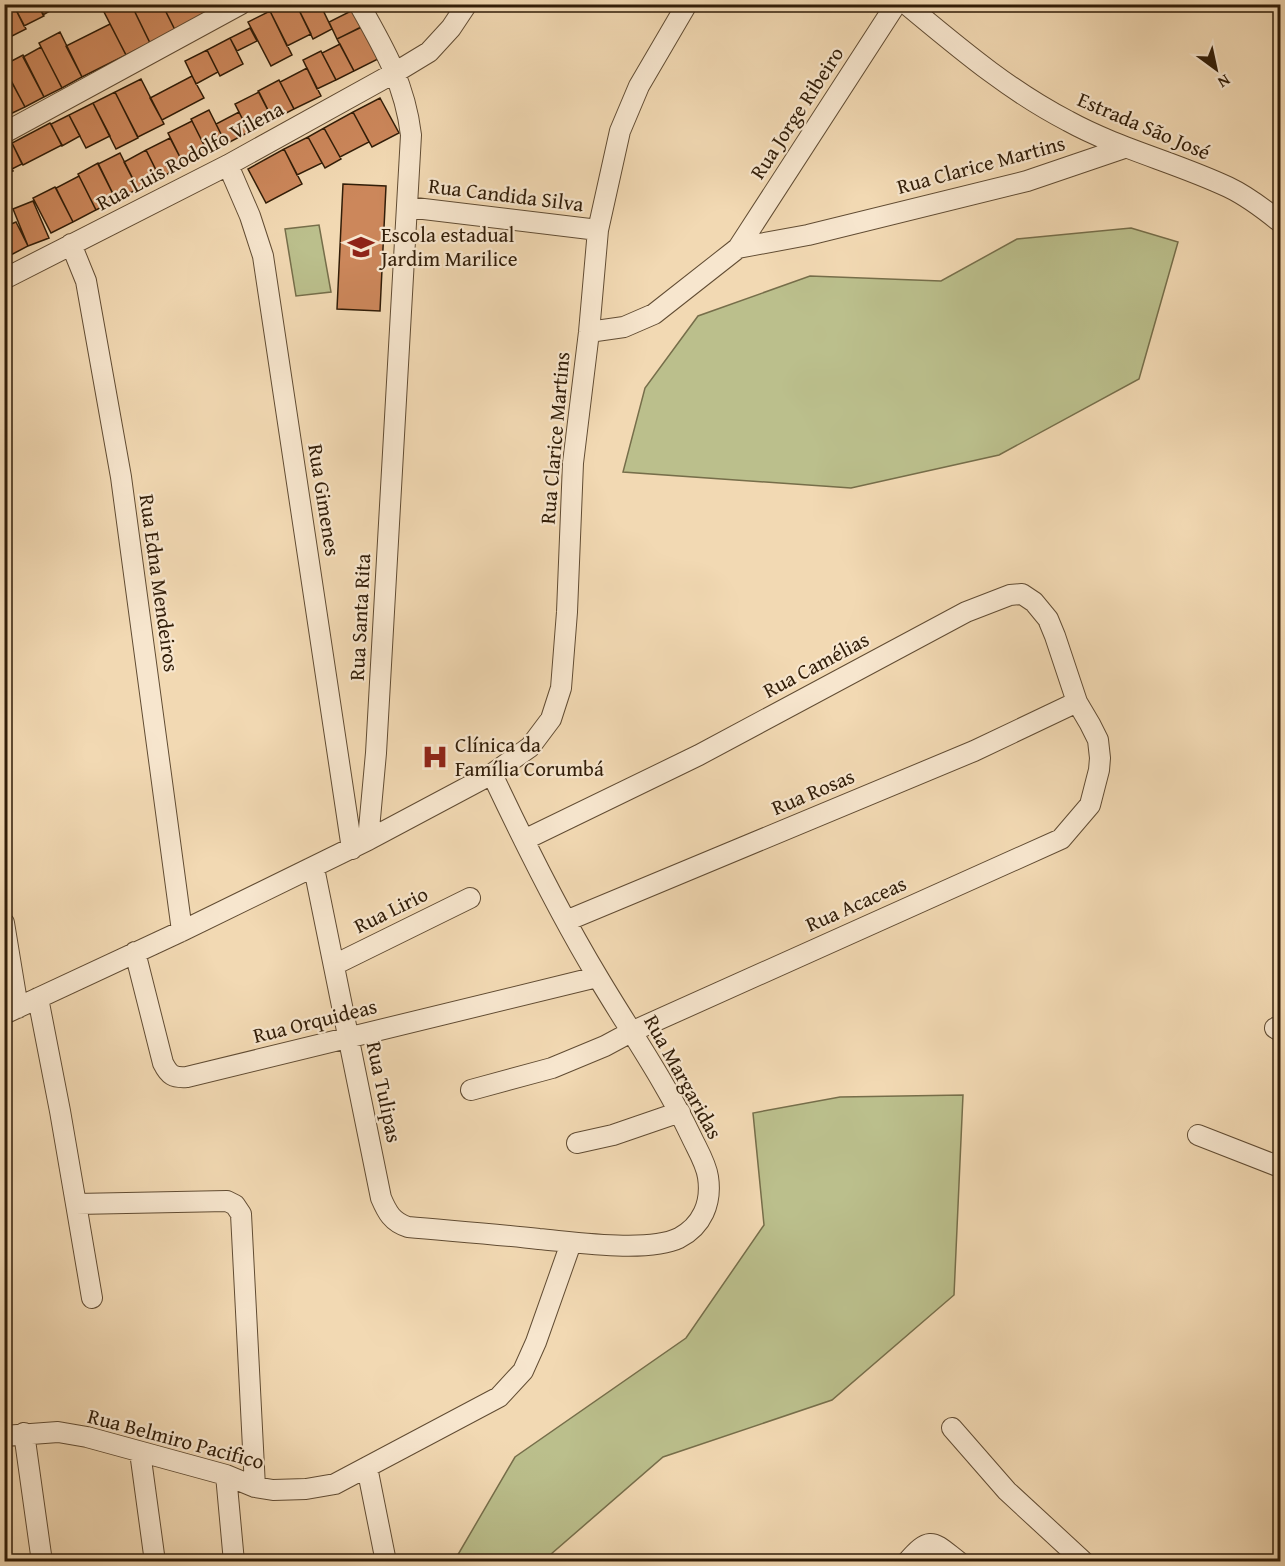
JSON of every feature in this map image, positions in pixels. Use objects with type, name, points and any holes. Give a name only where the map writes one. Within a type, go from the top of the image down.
[{"type":"street","points":[[4,133],[241,4]]},
{"type":"street","name":"Rua Santa Rita","points":[[359,4],[396,72],[404,93],[411,135],[376,753],[360,844]]},
{"type":"street","name":"Rua Luis Rodolfo Vilena","points":[[4,279],[228,165],[396,72],[429,52],[451,28],[467,4]]},
{"type":"street","points":[[589,332],[598,230],[620,132],[639,86],[687,4]]},
{"type":"street","name":"Rua Jorge Ribeiro","points":[[738,248],[896,4]]},
{"type":"street","name":"Estrada São José","points":[[906,4],[993,76],[1067,121],[1124,148],[1229,187],[1255,202],[1281,222]]},
{"type":"street","name":"Rua Clarice Martins","points":[[360,844],[492,774],[530,747],[551,719],[561,688],[567,612],[573,463],[589,332],[624,327],[654,314],[738,248],[808,235],[1027,181],[1124,148]]},
{"type":"street","name":"Rua Gimenes","points":[[228,165],[250,216],[263,256],[360,844]]},
{"type":"street","name":"Rua Candida Silva","points":[[407,207],[598,230]]},
{"type":"street","name":"Rua Edna Mendeiros","points":[[71,244],[86,280],[121,477],[182,931]]},
{"type":"street","name":"Rua Camélias","points":[[524,840],[699,755],[966,612],[1011,595],[1022,594],[1034,602],[1048,620],[1077,702],[1100,746],[1099,770],[1090,805]]},
{"type":"street","name":"Rua Rosas","points":[[566,921],[974,751],[1077,702]]},
{"type":"street","name":"Rua Margaridas","points":[[391,1218],[408,1227],[571,1243],[657,1244],[678,1238],[693,1228],[704,1215],[708,1200],[709,1180],[706,1168],[680,1112],[597,977],[524,840],[492,774]]},
{"type":"street","name":"Rua Acaceas","points":[[631,1032],[1061,839],[1090,805]]},
{"type":"street","points":[[4,922],[11,1011],[360,844]]},
{"type":"street","name":"Rua Tulipas","points":[[314,868],[381,1198],[391,1218]]},
{"type":"street","name":"Rua Lirio","points":[[334,965],[470,898]]},
{"type":"street","name":"Rua Orquideas","points":[[135,952],[163,1063],[168,1074],[176,1078],[188,1077],[597,977]]},
{"type":"street","points":[[38,998],[92,1298]]},
{"type":"street","points":[[471,1090],[552,1068],[605,1046],[631,1032]]},
{"type":"street","points":[[577,1143],[613,1135],[680,1112]]},
{"type":"street","points":[[1198,1135],[1281,1167]]},
{"type":"street","points":[[76,1204],[227,1201],[235,1205],[241,1214],[255,1487]]},
{"type":"street","points":[[542,1239],[560,1276]]},
{"type":"street","name":"Rua Belmiro Pacifico","points":[[14,1435],[58,1432],[87,1437],[226,1475],[255,1487],[273,1490],[306,1489],[334,1484],[499,1397],[522,1371],[532,1352],[571,1243]]},
{"type":"street","points":[[952,1428],[1007,1491],[1084,1562]]},
{"type":"street","points":[[14,1435],[42,1562]]},
{"type":"street","points":[[140,1452],[154,1562]]},
{"type":"street","points":[[367,1467],[386,1562]]},
{"type":"street","points":[[226,1475],[234,1562]]},
{"type":"street","points":[[907,1562],[920,1547],[928,1543],[936,1544],[959,1562]]},
{"type":"green space","points":[[319,225],[331,292],[296,296],[285,229]]},
{"type":"green space","points":[[1131,228],[1178,242],[1139,379],[999,455],[851,488],[623,472],[645,388],[698,316],[810,276],[941,281],[1017,239]]},
{"type":"green space","points":[[963,1095],[954,1295],[832,1400],[663,1457],[543,1561],[459,1561],[456,1558],[515,1457],[686,1338],[764,1225],[753,1113],[840,1097]]},
{"type":"building","points":[[4,4],[13,4],[26,29],[4,40]]},
{"type":"building","points":[[13,4],[38,4],[44,16],[24,26]]},
{"type":"building","points":[[38,4],[62,4],[43,15]]},
{"type":"building","points":[[110,4],[131,4],[150,43],[126,55],[102,8]]},
{"type":"building","points":[[131,4],[162,4],[175,30],[150,43]]},
{"type":"building","points":[[162,4],[213,4],[216,10],[175,30]]},
{"type":"building","points":[[283,4],[296,4],[311,34],[287,46],[270,11]]},
{"type":"building","points":[[296,4],[320,4],[332,29],[313,39]]},
{"type":"building","points":[[353,10],[362,27],[337,39],[329,22]]},
{"type":"building","points":[[270,11],[292,55],[271,66],[248,22]]},
{"type":"building","points":[[110,24],[126,55],[82,77],[66,46]]},
{"type":"building","points":[[361,27],[378,59],[354,71],[337,39]]},
{"type":"building","points":[[250,28],[257,41],[237,51],[230,38]]},
{"type":"building","points":[[60,32],[82,77],[62,88],[39,43]]},
{"type":"building","points":[[230,38],[243,64],[220,76],[207,50]]},
{"type":"building","points":[[340,44],[354,71],[336,80],[322,53]]},
{"type":"building","points":[[41,47],[62,88],[44,97],[23,57]]},
{"type":"building","points":[[207,50],[218,72],[196,84],[185,61]]},
{"type":"building","points":[[321,51],[336,80],[317,89],[303,60]]},
{"type":"building","points":[[23,55],[44,97],[25,107],[4,67]]},
{"type":"building","points":[[4,68],[25,107],[4,117]]},
{"type":"building","points":[[307,68],[321,96],[294,109],[280,82]]},
{"type":"building","points":[[192,76],[204,98],[162,120],[150,98]]},
{"type":"building","points":[[141,79],[164,124],[138,137],[115,92]]},
{"type":"building","points":[[279,80],[294,109],[273,120],[258,91]]},
{"type":"building","points":[[115,92],[138,138],[116,149],[93,103]]},
{"type":"building","points":[[259,92],[273,120],[249,132],[235,104]]},
{"type":"building","points":[[380,98],[399,133],[372,147],[353,112]]},
{"type":"building","points":[[93,103],[110,136],[86,148],[69,115]]},
{"type":"building","points":[[209,110],[226,144],[208,153],[191,119]]},
{"type":"building","points":[[239,112],[249,132],[226,144],[216,124]]},
{"type":"building","points":[[353,112],[369,142],[340,157],[324,128]]},
{"type":"building","points":[[69,115],[80,136],[62,146],[51,124]]},
{"type":"building","points":[[192,121],[208,153],[184,165],[168,133]]},
{"type":"building","points":[[50,123],[62,145],[23,165],[12,143]]},
{"type":"building","points":[[324,128],[341,159],[325,168],[308,137]]},
{"type":"building","points":[[308,137],[322,163],[297,175],[284,149]]},
{"type":"building","points":[[170,138],[184,165],[160,178],[146,150]]},
{"type":"building","points":[[12,143],[22,164],[12,169],[4,155],[4,147]]},
{"type":"building","points":[[284,149],[302,184],[266,203],[248,169]]},
{"type":"building","points":[[146,150],[160,178],[138,189],[124,162]]},
{"type":"building","points":[[120,153],[138,189],[116,200],[98,164]]},
{"type":"building","points":[[4,155],[13,171],[4,175]]},
{"type":"building","points":[[98,163],[116,200],[96,210],[78,174]]},
{"type":"building","points":[[79,176],[96,210],[73,222],[56,188]]},
{"type":"building","name":"Escola estadual Jardim Marilice","points":[[343,184],[386,186],[380,311],[337,309]]},
{"type":"building","points":[[55,187],[73,222],[51,233],[33,198]]},
{"type":"building","points":[[33,201],[49,238],[28,246],[13,209]]},
{"type":"building","points":[[16,222],[28,246],[7,257],[4,251],[4,227]]},
{"type":"place","name":"Escola estadual Jardim Marilice","points":[[361,247]]},
{"type":"place","name":"Clínica da Família Corumbá","points":[[435,757]]}]
